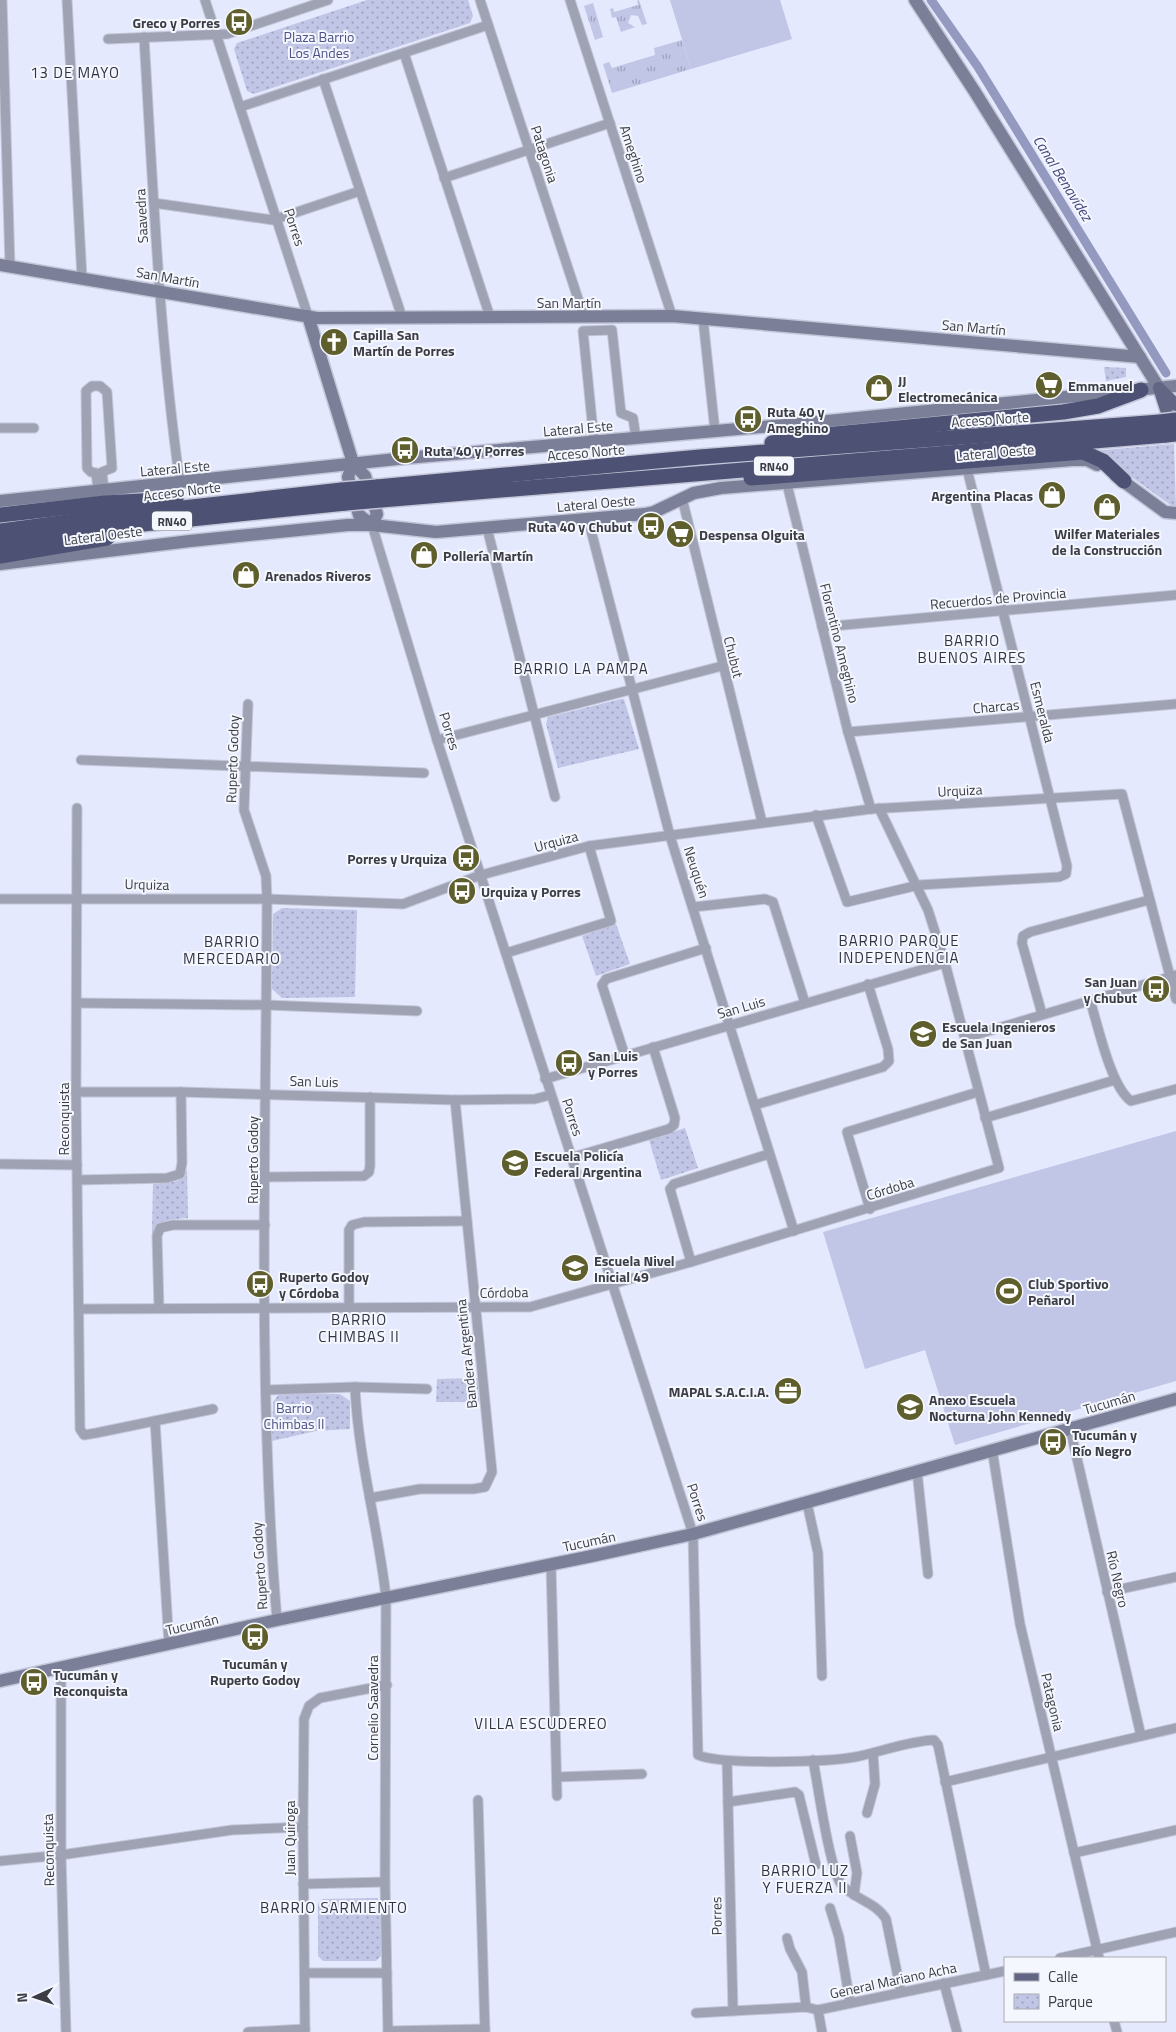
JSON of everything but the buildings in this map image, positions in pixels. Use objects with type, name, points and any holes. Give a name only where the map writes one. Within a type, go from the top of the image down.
[{"type":"highway","points":[[700,458],[815,436],[1063,412],[1098,406],[1141,390]]},
{"type":"highway","name":"Acceso Norte","points":[[1170,432],[1176,420]]},
{"type":"highway","name":"Acceso Norte","points":[[0,544],[124,526],[231,515],[344,497],[700,458],[1170,432]]},
{"type":"highway","name":"Acceso Norte","points":[[379,493],[652,476],[1170,432]]},
{"type":"highway","points":[[652,476],[709,478],[790,476],[1083,452],[1103,461],[1124,481]]},
{"type":"highway","points":[[0,515],[105,503],[275,497]]},
{"type":"highway","name":"Acceso Norte","points":[[0,531],[275,497],[344,497]]},
{"type":"highway","points":[[0,556],[231,515]]},
{"type":"main road","points":[[1159,388],[1176,405]]},
{"type":"main road","points":[[1159,388],[1170,432]]},
{"type":"street","points":[[2,0],[5,266]]},
{"type":"street","points":[[67,0],[82,278]]},
{"type":"street","name":"Porres","points":[[205,0],[277,218],[353,463],[348,477],[359,515],[372,525],[437,740],[692,1534],[698,1755],[705,1759],[727,1761],[733,2011]]},
{"type":"street","points":[[297,0],[300,9]]},
{"type":"street","points":[[108,39],[227,34],[328,0]]},
{"type":"street","name":"Patagonia","points":[[480,0],[584,317]]},
{"type":"street","name":"Ameghino","points":[[570,0],[672,316]]},
{"type":"street","points":[[915,0],[972,87],[1159,388]]},
{"type":"street","points":[[240,107],[488,26]]},
{"type":"street","name":"Saavedra","points":[[144,37],[159,290],[168,391],[180,483]]},
{"type":"street","points":[[404,53],[490,317]]},
{"type":"street","points":[[323,79],[402,318]]},
{"type":"street","points":[[444,178],[610,123]]},
{"type":"street","points":[[154,203],[277,218],[360,191]]},
{"type":"street","name":"San Martín","points":[[5,266],[308,316],[402,318],[672,316],[1140,357]]},
{"type":"street","points":[[702,319],[715,431]]},
{"type":"street","points":[[594,441],[583,331],[612,330],[621,413],[634,418],[636,438]]},
{"type":"street","points":[[92,386],[100,386],[107,392],[112,468],[102,472],[101,489],[96,473],[91,472],[87,468],[86,391],[92,386]]},
{"type":"street","name":"Lateral Este","points":[[0,501],[353,463],[715,431],[1176,386]]},
{"type":"street","points":[[0,428],[34,428]]},
{"type":"street","name":"Lateral Oeste","points":[[0,564],[314,528],[372,525],[429,532],[588,519],[654,512],[703,490],[1087,460],[1124,481],[1170,512],[1176,521]]},
{"type":"street","name":"Esmeralda","points":[[916,886],[1059,877],[1066,874],[1067,866],[967,469]]},
{"type":"street","name":"Florentino Ameghino","points":[[787,484],[848,732],[875,808],[928,910],[945,963],[999,1168]]},
{"type":"street","name":"Chubut","points":[[682,498],[762,822]]},
{"type":"street","name":"Neuquén","points":[[588,519],[670,836],[694,907],[794,1231]]},
{"type":"street","points":[[487,528],[555,797]]},
{"type":"street","name":"Recuerdos de Provincia","points":[[822,627],[1176,595]]},
{"type":"street","points":[[437,740],[722,666]]},
{"type":"street","name":"Ruperto Godoy","points":[[248,704],[244,810],[266,876],[267,899],[266,1390],[269,1528],[277,1620]]},
{"type":"street","name":"Charcas","points":[[848,732],[1176,704]]},
{"type":"street","points":[[81,760],[424,773]]},
{"type":"street","name":"Urquiza","points":[[0,899],[76,897],[267,899],[403,904],[481,875],[589,846],[875,808],[1122,794],[1150,900]]},
{"type":"street","name":"Reconquista","points":[[77,808],[76,1092],[80,1429],[84,1435],[155,1421]]},
{"type":"street","points":[[816,815],[847,902],[916,886]]},
{"type":"street","points":[[506,953],[611,921],[589,846]]},
{"type":"street","points":[[694,907],[765,899],[773,902],[805,1003]]},
{"type":"street","points":[[1042,1014],[1022,943],[1023,936],[1030,932],[1150,900],[1173,976],[1176,999]]},
{"type":"street","points":[[625,1056],[602,985],[603,982],[606,979],[706,948]]},
{"type":"street","name":"San Luis","points":[[545,1079],[945,963]]},
{"type":"street","points":[[965,1038],[1173,976]]},
{"type":"street","points":[[755,1105],[883,1067],[889,1061],[888,1049],[868,984]]},
{"type":"street","points":[[1090,1000],[1115,1080],[1123,1096],[1131,1102],[1176,1089]]},
{"type":"street","points":[[77,1003],[266,1005],[417,1011]]},
{"type":"street","points":[[570,1158],[669,1129],[674,1125],[675,1118],[653,1047]]},
{"type":"street","points":[[985,1118],[1115,1080]]},
{"type":"street","name":"San Luis","points":[[76,1092],[181,1092],[455,1100],[535,1099],[550,1095]]},
{"type":"street","points":[[78,1180],[167,1178],[180,1174],[182,1163],[181,1092]]},
{"type":"street","points":[[870,1209],[847,1132],[978,1092]]},
{"type":"street","points":[[265,1177],[364,1176],[369,1172],[370,1166],[370,1097]]},
{"type":"street","name":"Bandera Argentina","points":[[370,1498],[420,1489],[473,1489],[485,1487],[490,1480],[492,1472],[455,1100]]},
{"type":"street","points":[[691,1262],[670,1189],[674,1184],[769,1154]]},
{"type":"street","points":[[0,1164],[77,1164]]},
{"type":"street","name":"Córdoba","points":[[79,1309],[350,1306],[530,1307],[870,1209],[999,1168]]},
{"type":"street","points":[[350,1306],[349,1230],[352,1225],[364,1222],[466,1221]]},
{"type":"street","points":[[159,1308],[157,1236],[160,1228],[173,1225],[265,1225]]},
{"type":"street","points":[[266,1390],[354,1386],[427,1389]]},
{"type":"street","name":"Cornelio Saavedra","points":[[354,1386],[360,1446],[382,1559],[386,1597],[385,1882],[388,2031]]},
{"type":"street","name":"Tucumán","points":[[0,1681],[277,1620],[551,1565],[692,1534],[807,1503],[992,1449],[1175,1403]]},
{"type":"street","points":[[169,1644],[155,1421],[213,1409]]},
{"type":"street","name":"Río Negro","points":[[1070,1428],[1141,1736]]},
{"type":"street","name":"Patagonia","points":[[992,1449],[1020,1624],[1098,1954]]},
{"type":"street","points":[[917,1471],[928,1574]]},
{"type":"street","points":[[807,1503],[818,1553],[822,1676]]},
{"type":"street","points":[[551,1565],[557,1796]]},
{"type":"street","points":[[1107,1592],[1176,1577]]},
{"type":"street","name":"Reconquista","points":[[61,1668],[61,1855],[66,2032]]},
{"type":"street","name":"Juan Quiroga","points":[[305,2031],[302,1827],[304,1719],[309,1706],[320,1698],[387,1685]]},
{"type":"street","points":[[945,1782],[1176,1728]]},
{"type":"street","points":[[727,1761],[814,1760],[854,1757],[934,1740],[938,1745],[986,1975]]},
{"type":"street","points":[[867,1813],[875,1784],[873,1753]]},
{"type":"street","points":[[814,1760],[835,1870],[846,1890],[881,1910],[886,1919],[901,1992]]},
{"type":"street","points":[[557,1777],[642,1774]]},
{"type":"street","points":[[728,1802],[786,1791],[795,1792],[799,1795],[816,1865]]},
{"type":"street","points":[[388,2031],[485,2030],[478,1800]]},
{"type":"street","points":[[0,1861],[61,1855],[232,1830],[302,1827]]},
{"type":"street","points":[[1074,1853],[1176,1830]]},
{"type":"street","points":[[850,1836],[857,1873],[854,1895]]},
{"type":"street","points":[[303,1884],[385,1882]]},
{"type":"street","points":[[830,1908],[839,1937],[850,2002]]},
{"type":"street","points":[[1070,1957],[1098,1954],[1176,1932]]},
{"type":"street","points":[[787,1938],[790,1949],[802,1972],[806,2007]]},
{"type":"street","name":"General Mariano Acha","points":[[696,2013],[806,2007],[818,2010],[1004,1971]]},
{"type":"street","points":[[304,1973],[387,1972]]},
{"type":"street","points":[[944,1983],[957,2032]]},
{"type":"street","points":[[818,2010],[822,2032]]},
{"type":"street","points":[[248,2032],[305,2031]]},
{"type":"green space","name":"Plaza Barrio Los Andes","points":[[367,0],[468,0],[473,16],[470,23],[254,94],[247,91],[234,49],[237,43]]},
{"type":"green space","points":[[639,0],[647,24],[642,25],[638,16],[631,15],[628,23],[635,27],[621,32],[616,17],[612,18],[610,9],[613,8],[614,12],[638,5],[637,1]]},
{"type":"green space","points":[[670,0],[780,0],[792,39],[691,69]]},
{"type":"green space","points":[[593,3],[603,37],[595,40],[584,6]]},
{"type":"green space","points":[[682,40],[691,69],[612,93],[603,64],[609,62],[612,68],[655,55],[654,48]]},
{"type":"green space","points":[[1104,367],[1126,368],[1126,377],[1106,381]]},
{"type":"green space","points":[[1174,444],[1176,509],[1119,468],[1091,451]]},
{"type":"green space","points":[[624,699],[639,749],[558,768],[546,724],[548,717]]},
{"type":"green space","points":[[282,908],[357,910],[355,997],[282,998],[272,989],[273,914]]},
{"type":"green space","points":[[616,924],[630,964],[596,976],[582,936]]},
{"type":"green space","points":[[685,1128],[698,1168],[661,1180],[649,1140]]},
{"type":"green space","name":"Club Sportivo Peñarol","points":[[1176,1131],[1176,1381],[955,1445],[925,1350],[865,1369],[823,1232]]},
{"type":"green space","points":[[187,1170],[188,1218],[164,1222],[152,1233],[153,1184],[178,1181]]},
{"type":"green space","points":[[478,1378],[479,1402],[436,1402],[437,1379]]},
{"type":"green space","name":"Barrio Chimbas II","points":[[279,1394],[340,1394],[350,1401],[350,1429],[316,1431],[272,1441],[273,1402]]},
{"type":"green space","points":[[377,1898],[381,1903],[381,1956],[376,1961],[323,1961],[318,1956],[318,1904],[323,1899]]},
{"type":"waterway","name":"Canal Benavídez","points":[[931,0],[978,67],[1166,373]]},
{"type":"place","name":"Greco y Porres","points":[[239,22]]},
{"type":"place","name":"Capilla San Martín de Porres","points":[[334,342]]},
{"type":"place","name":"Emmanuel","points":[[1049,385]]},
{"type":"place","name":"JJ Electromecánica","points":[[879,388]]},
{"type":"place","name":"Ruta 40 y Ameghino","points":[[748,419]]},
{"type":"place","name":"Ruta 40 y Porres","points":[[405,450]]},
{"type":"place","name":"Argentina Placas","points":[[1052,495]]},
{"type":"place","name":"Wilfer Materiales de la Construcción","points":[[1107,507]]},
{"type":"place","name":"Ruta 40 y Chubut","points":[[651,526]]},
{"type":"place","name":"Despensa Olguita","points":[[680,534]]},
{"type":"place","name":"Pollería Martín","points":[[424,555]]},
{"type":"place","name":"Arenados Riveros","points":[[246,575]]},
{"type":"place","name":"Porres y Urquiza","points":[[466,858]]},
{"type":"place","name":"Urquiza y Porres","points":[[462,891]]},
{"type":"place","name":"San Juan y Chubut","points":[[1156,989]]},
{"type":"place","name":"Escuela Ingenieros de San Juan","points":[[923,1034]]},
{"type":"place","name":"San Luis y Porres","points":[[569,1063]]},
{"type":"place","name":"Escuela Policía Federal Argentina","points":[[515,1163]]},
{"type":"place","name":"Escuela Nivel Inicial 49","points":[[575,1268]]},
{"type":"place","name":"Ruperto Godoy y Córdoba","points":[[260,1284]]},
{"type":"place","name":"Club Sportivo Peñarol","points":[[1009,1291]]},
{"type":"place","name":"MAPAL S.A.C.I.A.","points":[[788,1391]]},
{"type":"place","name":"Anexo Escuela Nocturna John Kennedy","points":[[910,1407]]},
{"type":"place","name":"Tucumán y Río Negro","points":[[1053,1442]]},
{"type":"place","name":"Tucumán y Ruperto Godoy","points":[[255,1637]]},
{"type":"place","name":"Tucumán y Reconquista","points":[[34,1682]]},
{"type":"district","name":"13 DE MAYO","points":[[75,72]]},
{"type":"district","name":"BARRIO BUENOS AIRES","points":[[972,648]]},
{"type":"district","name":"BARRIO LA PAMPA","points":[[581,668]]},
{"type":"district","name":"BARRIO PARQUE INDEPENDENCIA","points":[[899,948]]},
{"type":"district","name":"BARRIO MERCEDARIO","points":[[232,950]]},
{"type":"district","name":"BARRIO CHIMBAS II","points":[[359,1328]]},
{"type":"district","name":"VILLA ESCUDEREO","points":[[541,1723]]},
{"type":"district","name":"BARRIO LUZ Y FUERZA II","points":[[805,1878]]},
{"type":"district","name":"BARRIO SARMIENTO","points":[[334,1907]]}]
